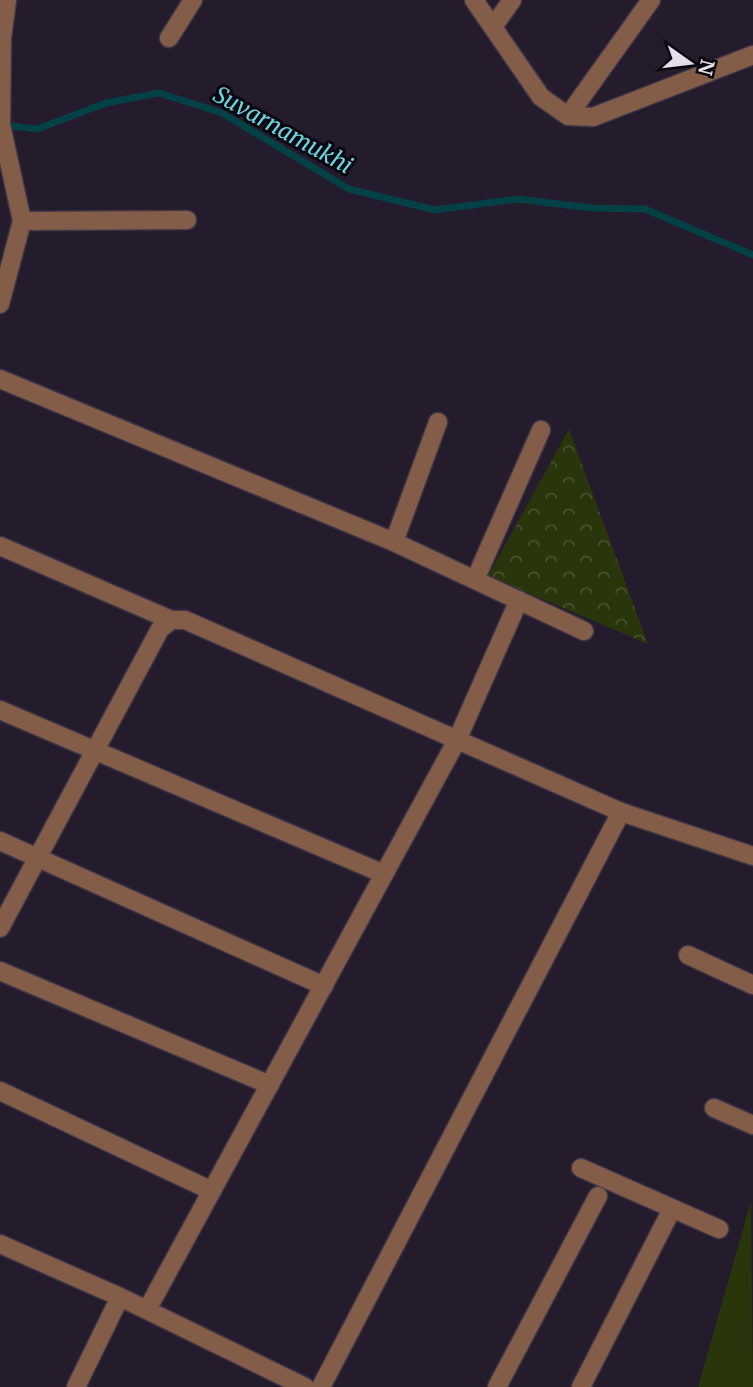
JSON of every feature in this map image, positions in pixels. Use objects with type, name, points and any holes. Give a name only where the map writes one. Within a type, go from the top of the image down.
[{"type":"street","points":[[0,304],[22,221],[1,125],[2,38],[7,0]]},
{"type":"street","points":[[169,38],[193,0]]},
{"type":"street","points":[[474,0],[541,97],[568,116],[593,117],[753,55]]},
{"type":"street","points":[[492,27],[512,0]]},
{"type":"street","points":[[568,116],[651,0]]},
{"type":"street","points":[[22,221],[187,220]]},
{"type":"street","points":[[0,379],[394,542],[584,631]]},
{"type":"street","points":[[394,542],[438,422]]},
{"type":"street","points":[[475,580],[541,430]]},
{"type":"street","points":[[0,546],[171,620],[185,620],[621,812],[753,856]]},
{"type":"street","points":[[147,1310],[457,740],[519,600]]},
{"type":"street","points":[[0,928],[97,752],[160,629],[171,620]]},
{"type":"street","points":[[0,710],[384,874]]},
{"type":"street","points":[[321,1387],[621,812]]},
{"type":"street","points":[[0,841],[324,986]]},
{"type":"street","points":[[688,955],[753,985]]},
{"type":"street","points":[[0,971],[270,1085]]},
{"type":"street","points":[[0,1091],[212,1191]]},
{"type":"street","points":[[714,1108],[753,1125]]},
{"type":"street","points":[[581,1168],[719,1229]]},
{"type":"street","points":[[497,1387],[598,1196]]},
{"type":"street","points":[[581,1387],[672,1209]]},
{"type":"street","points":[[0,1244],[120,1297],[305,1387]]},
{"type":"street","points":[[76,1387],[120,1297]]},
{"type":"green space","points":[[569,429],[648,644],[488,576]]},
{"type":"green space","points":[[751,1201],[753,1387],[698,1387]]},
{"type":"waterway","name":"Suvarnamukhi","points":[[2,125],[37,129],[106,103],[159,93],[222,113],[349,189],[435,210],[517,199],[592,208],[645,209],[753,255]]}]
